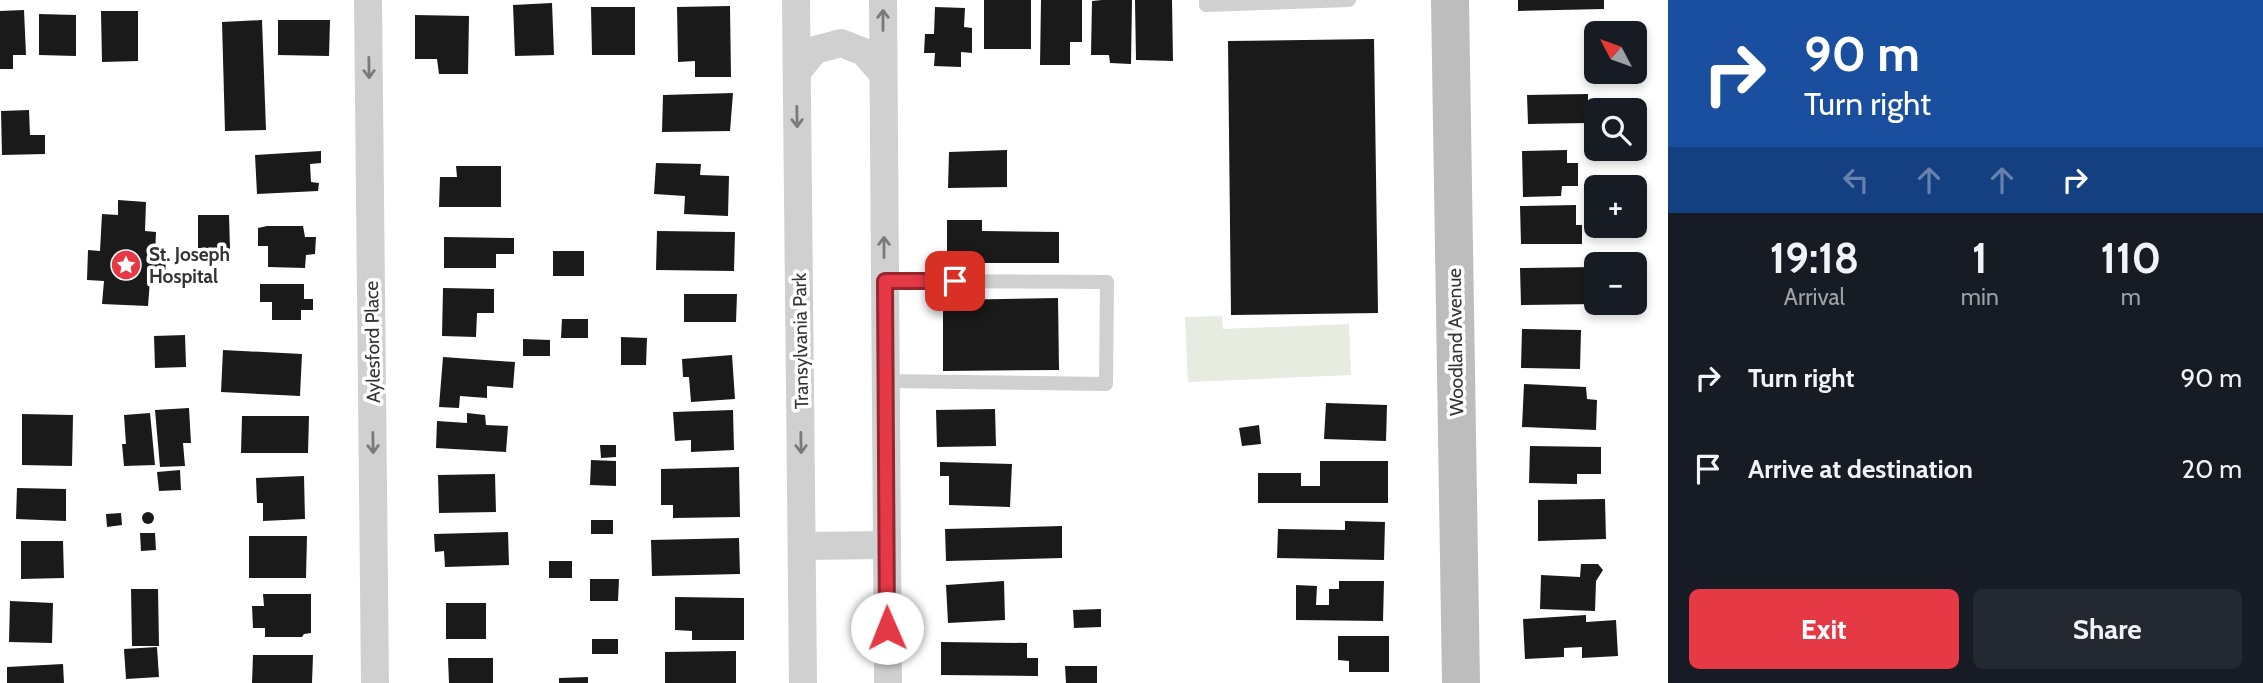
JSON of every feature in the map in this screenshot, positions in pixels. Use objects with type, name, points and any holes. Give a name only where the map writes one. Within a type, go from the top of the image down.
[{"type":"street","name":"Aylesford Place","points":[[368,0],[375,683]]},
{"type":"street","name":"Transylvania Park","points":[[796,0],[803,683]]},
{"type":"street","points":[[883,0],[888,683]]},
{"type":"street","name":"Woodland Avenue","points":[[1450,0],[1461,683]]},
{"type":"street","points":[[797,72],[815,50],[841,43],[864,52],[883,74]]},
{"type":"street","points":[[802,546],[887,545]]},
{"type":"lane","points":[[1206,0],[1206,5],[1349,0]]},
{"type":"lane","points":[[885,281],[1107,282],[1106,384],[886,381]]},
{"type":"shaded area","points":[[1222,316],[1223,329],[1349,324],[1351,375],[1188,382],[1185,317]]},
{"type":"building","points":[[984,0],[1031,0],[1031,49],[984,49]]},
{"type":"building","points":[[1041,0],[1082,0],[1082,42],[1070,42],[1070,65],[1040,65]]},
{"type":"building","points":[[1132,0],[1131,64],[1110,63],[1109,55],[1091,55],[1092,1]]},
{"type":"building","points":[[1135,0],[1172,0],[1173,61],[1136,60]]},
{"type":"building","points":[[1518,0],[1604,0],[1604,9],[1518,11]]},
{"type":"building","points":[[552,3],[554,55],[515,56],[513,5]]},
{"type":"building","points":[[730,6],[731,77],[695,77],[695,61],[678,62],[677,7]]},
{"type":"building","points":[[591,7],[635,7],[635,55],[592,55]]},
{"type":"building","points":[[935,7],[965,8],[964,27],[972,28],[972,53],[961,52],[961,67],[934,66],[935,53],[924,53],[925,34],[934,34]]},
{"type":"building","points":[[24,10],[26,55],[13,55],[13,69],[0,69],[0,11]]},
{"type":"building","points":[[101,11],[138,11],[138,61],[102,62]]},
{"type":"building","points":[[39,14],[76,15],[76,56],[39,55]]},
{"type":"building","points":[[415,15],[469,16],[468,74],[439,74],[437,59],[415,59]]},
{"type":"building","points":[[262,20],[266,130],[225,131],[222,22]]},
{"type":"building","points":[[278,20],[330,20],[329,56],[278,55]]},
{"type":"building","points":[[1374,39],[1378,313],[1231,315],[1228,41]]},
{"type":"building","points":[[733,93],[730,131],[662,132],[663,95]]},
{"type":"building","points":[[1588,94],[1588,98],[1584,98],[1584,123],[1528,124],[1527,95]]},
{"type":"building","points":[[29,110],[30,135],[45,135],[45,154],[2,155],[1,111]]},
{"type":"building","points":[[1007,150],[1007,187],[948,188],[949,152]]},
{"type":"building","points":[[1567,150],[1567,163],[1578,163],[1578,186],[1562,186],[1561,196],[1523,197],[1522,151]]},
{"type":"building","points":[[321,151],[321,163],[310,164],[311,182],[319,183],[318,191],[257,194],[255,155]]},
{"type":"building","points":[[656,163],[701,164],[700,175],[729,176],[728,216],[684,214],[685,196],[654,194]]},
{"type":"building","points":[[456,166],[501,166],[501,207],[439,207],[440,177],[457,177]]},
{"type":"building","points":[[118,200],[146,202],[145,231],[156,232],[155,257],[166,257],[165,280],[150,280],[148,306],[102,304],[104,281],[87,280],[88,250],[100,251],[102,214],[118,215]]},
{"type":"building","points":[[1576,205],[1576,225],[1582,225],[1582,244],[1521,244],[1520,206]]},
{"type":"building","points":[[198,215],[229,215],[230,249],[198,248]]},
{"type":"building","points":[[947,220],[982,220],[982,231],[1059,232],[1059,263],[947,263]]},
{"type":"building","points":[[303,226],[305,237],[316,237],[315,254],[306,255],[305,268],[268,267],[268,246],[258,246],[258,228]]},
{"type":"building","points":[[657,231],[735,232],[734,271],[656,270]]},
{"type":"building","points":[[444,237],[514,238],[514,254],[496,254],[496,268],[444,268]]},
{"type":"building","points":[[553,251],[584,251],[584,276],[553,276]]},
{"type":"building","points":[[1584,267],[1584,304],[1521,305],[1520,268]]},
{"type":"building","points":[[260,284],[304,284],[304,299],[313,299],[313,310],[301,310],[301,320],[272,320],[272,302],[260,302]]},
{"type":"building","points":[[443,288],[494,289],[494,313],[477,313],[476,337],[442,336]]},
{"type":"building","points":[[684,294],[737,294],[736,322],[684,322]]},
{"type":"building","points":[[1058,298],[1059,370],[943,371],[943,300]]},
{"type":"building","points":[[562,319],[588,319],[588,338],[561,338]]},
{"type":"building","points":[[1522,329],[1581,330],[1580,369],[1521,368]]},
{"type":"building","points":[[185,335],[186,367],[155,368],[154,336]]},
{"type":"building","points":[[621,337],[647,338],[646,365],[621,365]]},
{"type":"building","points":[[523,339],[550,340],[550,356],[523,356]]},
{"type":"building","points":[[223,350],[302,354],[300,396],[221,392]]},
{"type":"building","points":[[732,355],[735,399],[691,402],[689,377],[683,377],[682,359]]},
{"type":"building","points":[[443,357],[515,362],[513,388],[487,386],[487,398],[460,396],[459,408],[439,407]]},
{"type":"building","points":[[1524,384],[1586,387],[1587,399],[1597,400],[1596,430],[1522,427]]},
{"type":"building","points":[[1326,403],[1387,405],[1386,441],[1324,439]]},
{"type":"building","points":[[189,408],[191,443],[183,443],[185,466],[160,467],[155,410]]},
{"type":"building","points":[[995,409],[996,446],[937,447],[936,410]]},
{"type":"building","points":[[733,410],[734,450],[691,452],[691,440],[675,441],[673,412]]},
{"type":"building","points":[[150,413],[155,465],[124,466],[124,415]]},
{"type":"building","points":[[467,413],[485,415],[486,425],[508,426],[506,452],[436,448],[437,421],[467,423]]},
{"type":"building","points":[[22,414],[73,415],[72,466],[22,465]]},
{"type":"building","points":[[242,416],[309,416],[308,453],[241,453]]},
{"type":"building","points":[[1259,425],[1261,444],[1242,446],[1239,428]]},
{"type":"building","points":[[600,445],[616,445],[616,457],[601,458]]},
{"type":"building","points":[[1530,446],[1601,447],[1601,474],[1577,474],[1577,484],[1529,483]]},
{"type":"building","points":[[591,460],[616,461],[616,486],[590,485]]},
{"type":"building","points":[[1320,461],[1388,461],[1388,503],[1258,503],[1258,473],[1301,473],[1301,486],[1320,486]]},
{"type":"building","points":[[940,462],[1012,464],[1010,507],[949,505],[949,476],[940,476]]},
{"type":"building","points":[[739,467],[740,517],[673,518],[673,505],[661,505],[661,469]]},
{"type":"building","points":[[180,470],[181,490],[159,491],[157,472]]},
{"type":"building","points":[[495,474],[496,512],[439,513],[438,475]]},
{"type":"building","points":[[304,476],[305,519],[263,521],[263,503],[257,503],[256,478]]},
{"type":"building","points":[[17,488],[66,489],[66,521],[16,519]]},
{"type":"building","points":[[1605,499],[1606,539],[1538,541],[1538,500]]},
{"type":"building","points":[[148,512],[154,518],[148,524],[142,518]]},
{"type":"building","points":[[121,513],[122,525],[107,527],[106,514]]},
{"type":"building","points":[[591,520],[613,520],[613,534],[591,534]]},
{"type":"building","points":[[1345,521],[1385,522],[1384,560],[1277,558],[1278,529],[1345,530]]},
{"type":"building","points":[[1062,526],[1062,558],[946,561],[945,529]]},
{"type":"building","points":[[508,532],[509,565],[445,567],[444,551],[435,552],[434,534]]},
{"type":"building","points":[[140,533],[155,533],[156,550],[141,551]]},
{"type":"building","points":[[249,536],[307,536],[306,578],[249,578]]},
{"type":"building","points":[[739,538],[740,574],[652,576],[651,540]]},
{"type":"building","points":[[21,541],[63,541],[64,578],[21,579]]},
{"type":"building","points":[[549,561],[572,561],[572,578],[549,578]]},
{"type":"building","points":[[1581,564],[1598,564],[1603,570],[1596,581],[1595,611],[1540,609],[1541,575],[1580,577]]},
{"type":"building","points":[[590,579],[619,579],[618,601],[590,601]]},
{"type":"building","points":[[1004,581],[1005,620],[948,623],[946,585]]},
{"type":"building","points":[[1339,581],[1384,581],[1383,621],[1296,620],[1296,585],[1317,586],[1316,605],[1329,605],[1329,589],[1339,589]]},
{"type":"building","points":[[131,589],[158,589],[159,646],[132,646]]},
{"type":"building","points":[[263,594],[311,594],[311,633],[302,637],[265,637],[265,628],[253,628],[252,606],[264,606]]},
{"type":"building","points":[[675,597],[744,598],[744,640],[692,640],[692,631],[675,630]]},
{"type":"building","points":[[10,601],[53,603],[52,643],[9,642]]},
{"type":"building","points":[[446,603],[486,603],[486,639],[446,639]]},
{"type":"building","points":[[1101,609],[1101,627],[1074,628],[1073,610]]},
{"type":"building","points":[[1586,615],[1586,622],[1616,620],[1618,656],[1582,658],[1582,647],[1564,648],[1564,657],[1525,659],[1523,619]]},
{"type":"building","points":[[1338,636],[1389,636],[1389,672],[1349,672],[1349,661],[1338,660]]},
{"type":"building","points":[[592,639],[618,639],[618,654],[592,654]]},
{"type":"building","points":[[941,642],[1027,643],[1027,658],[1038,658],[1038,676],[941,675]]},
{"type":"building","points":[[157,647],[159,677],[126,679],[124,649]]},
{"type":"building","points":[[736,651],[736,683],[665,683],[665,652]]},
{"type":"building","points":[[253,655],[313,655],[312,683],[252,683]]},
{"type":"building","points":[[448,658],[493,658],[493,683],[449,683]]},
{"type":"building","points":[[63,664],[64,683],[7,683],[7,667]]},
{"type":"building","points":[[1065,666],[1097,666],[1097,683],[1066,683]]},
{"type":"building","points":[[588,677],[588,683],[559,683],[559,678]]},
{"type":"place","name":"St. Joseph Hospital","points":[[126,265]]},
{"type":"route","points":[[887,628],[885,281],[955,281]]}]
